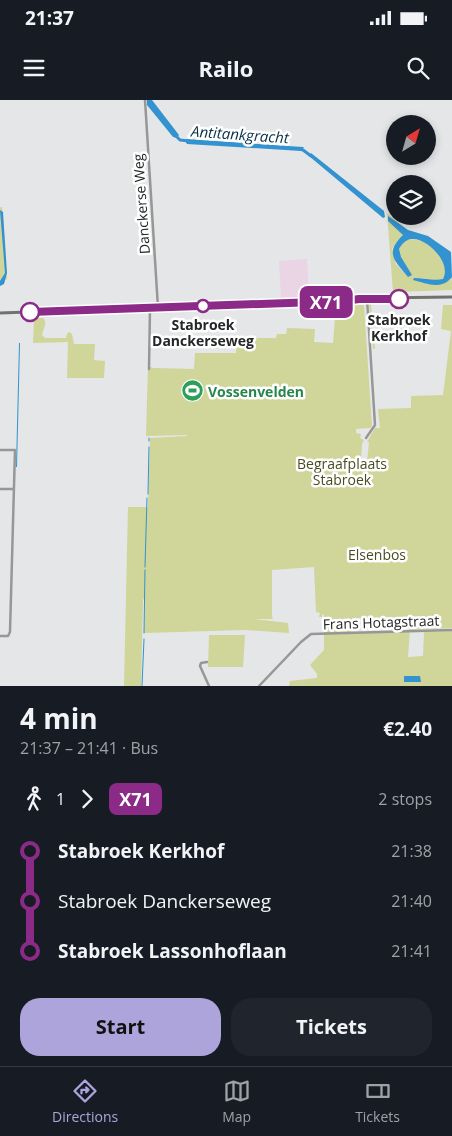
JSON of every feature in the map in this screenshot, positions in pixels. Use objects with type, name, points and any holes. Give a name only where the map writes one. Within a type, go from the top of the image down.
[{"type":"main road","points":[[0,313],[452,297]]},
{"type":"street","name":"Danckerse Weg","points":[[145,100],[158,308]]},
{"type":"street","points":[[366,438],[375,425],[368,300]]},
{"type":"street","points":[[149,369],[150,308]]},
{"type":"street","points":[[0,450],[15,450],[10,632],[8,636],[0,636]]},
{"type":"street","points":[[0,488],[14,489]]},
{"type":"street","name":"Frans Hotagstraat","points":[[259,686],[310,634],[452,630]]},
{"type":"street","points":[[207,662],[201,663],[200,666],[209,686]]},
{"type":"shaded area","points":[[307,259],[309,298],[281,299],[279,261]]},
{"type":"green space","points":[[0,207],[2,207],[7,279],[0,283]]},
{"type":"green space","points":[[388,225],[402,225],[409,231],[405,228],[403,235],[392,249],[396,264],[408,277],[406,266],[399,253],[401,244],[407,240],[424,242],[434,247],[441,254],[446,263],[447,273],[443,279],[428,281],[425,278],[414,278],[423,283],[432,284],[450,280],[452,277],[452,290],[393,292]]},
{"type":"green space","points":[[369,304],[371,304],[375,349],[373,349]]},
{"type":"green space","points":[[364,305],[372,426],[370,428],[356,429],[356,433],[361,434],[360,438],[364,440],[361,461],[367,462],[369,442],[367,442],[375,428],[380,428],[378,409],[411,408],[411,396],[443,395],[451,331],[441,329],[443,305],[452,305],[452,628],[410,630],[408,657],[423,656],[424,632],[452,631],[452,686],[289,686],[290,681],[317,678],[317,674],[310,665],[324,650],[324,615],[322,614],[322,617],[319,617],[320,613],[316,612],[314,567],[272,570],[273,619],[254,619],[288,623],[289,633],[245,630],[144,633],[145,600],[143,599],[141,686],[124,686],[128,507],[148,507],[150,438],[187,436],[146,436],[148,366],[153,368],[194,369],[195,353],[236,353],[237,338],[276,338],[277,334],[286,334],[287,328],[315,329],[314,342],[333,343],[336,306]],"holes":[[[409,617],[409,631],[351,633],[352,618]]]},
{"type":"green space","points":[[34,318],[43,318],[45,324],[42,335],[45,338],[66,338],[69,332],[72,334],[74,344],[95,344],[94,360],[105,361],[104,378],[67,378],[68,342],[33,343]]},
{"type":"green space","points":[[209,635],[245,635],[243,667],[208,667]]},
{"type":"water","points":[[147,100],[152,100],[179,135],[177,138],[173,137],[147,105]]},
{"type":"water","points":[[186,139],[304,147],[301,151],[187,144]]},
{"type":"water","points":[[311,153],[384,211],[385,217],[383,218],[309,156]]},
{"type":"water","points":[[0,210],[3,212],[7,273],[4,284],[0,286],[0,281],[5,273]]},
{"type":"water","points":[[392,225],[401,225],[408,230],[428,236],[451,252],[452,277],[443,284],[438,285],[413,280],[414,278],[443,279],[445,273],[441,259],[431,247],[417,239],[411,239],[402,244],[399,249],[401,257],[412,275],[408,277],[396,261],[393,252],[397,241],[403,235]]},
{"type":"water","points":[[19,343],[20,343],[16,467]]},
{"type":"water","points":[[404,676],[420,676],[421,682],[404,682]]},
{"type":"waterway","name":"Antitankgracht","points":[[175,135],[180,140],[189,141]]},
{"type":"waterway","name":"Antitankgracht","points":[[300,149],[311,156]]},
{"type":"waterway","points":[[148,494],[149,447]]},
{"type":"waterway","points":[[145,567],[147,498]]},
{"type":"waterway","points":[[144,633],[145,570]]},
{"type":"waterway","points":[[142,686],[144,639]]},
{"type":"bus line","name":"X71","points":[[30,312],[344,301],[374,298],[399,299]]},
{"type":"place","name":"Stabroek Kerkhof","points":[[399,299]]},
{"type":"place","name":"Stabroek Danckerseweg","points":[[203,306]]},
{"type":"place","name":"Vossenvelden","points":[[192,391]]},
{"type":"park label","name":"Begraafplaats Stabroek","points":[[342,472]]},
{"type":"park label","name":"Elsenbos","points":[[377,554]]}]
